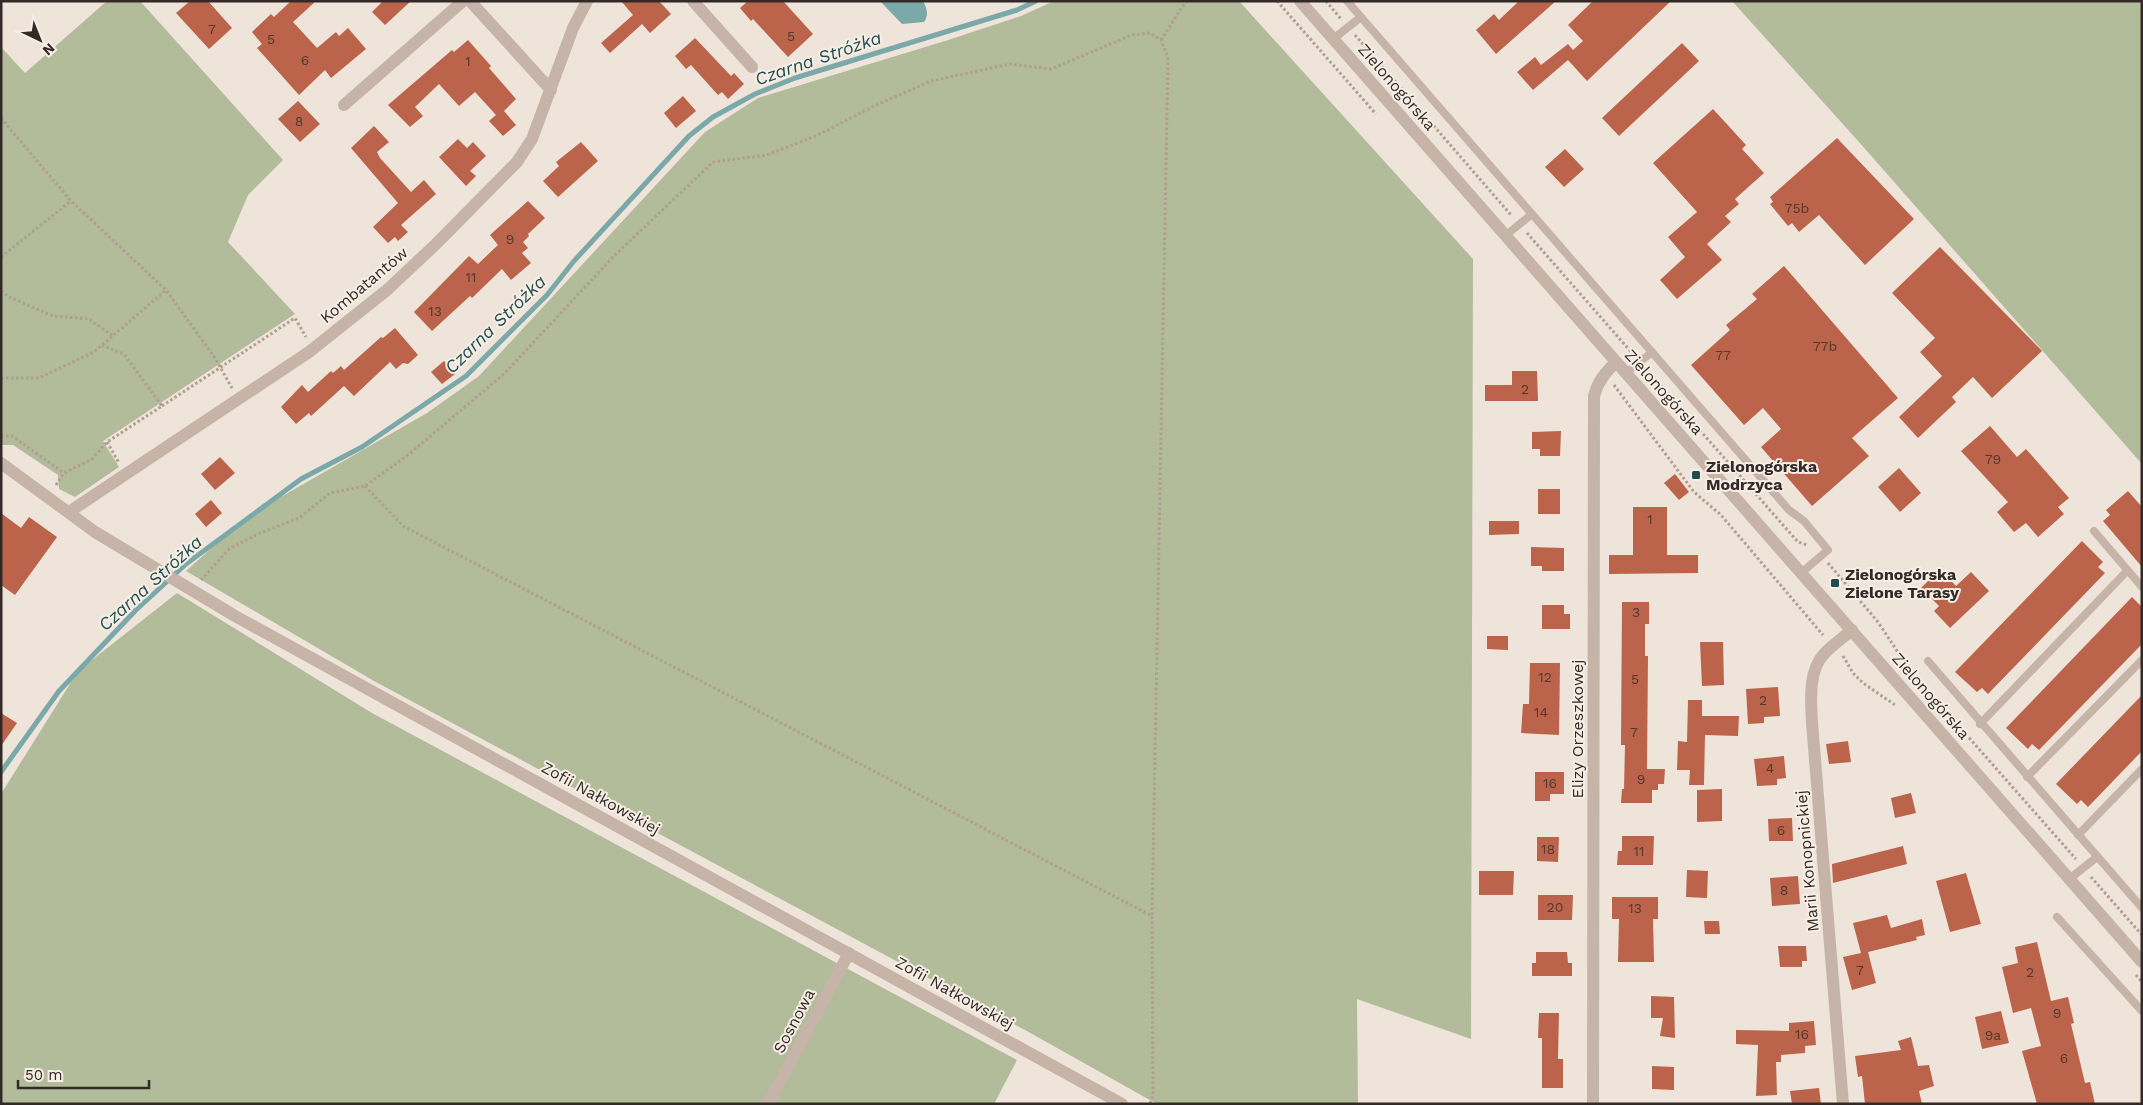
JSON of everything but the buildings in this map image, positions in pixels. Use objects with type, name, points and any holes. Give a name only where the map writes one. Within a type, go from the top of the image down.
[{"type":"street","points":[[344,105],[463,1]]},
{"type":"street","points":[[470,1],[551,90]]},
{"type":"street","name":"Kombatantów","points":[[69,512],[313,349],[387,290],[517,162],[532,139],[573,28],[587,1]]},
{"type":"street","points":[[693,1],[752,68]]},
{"type":"street","name":"Zielonogórska","points":[[1300,1],[1852,630],[2068,880],[2142,962]]},
{"type":"street","name":"Elizy Orzeszkowej","points":[[1593,1104],[1594,396],[1597,385],[1604,374],[1616,362]]},
{"type":"street","name":"Zofii Nałkowskiej","points":[[1,463],[96,532],[235,616],[1122,1104]]},
{"type":"street","name":"Marii Konopnickiej","points":[[1843,1104],[1812,723],[1814,678],[1824,654],[1852,630]]},
{"type":"street","name":"Sosnowa","points":[[768,1104],[849,953]]},
{"type":"lane","points":[[1347,1],[1789,510],[1804,521],[1828,550],[1801,573]]},
{"type":"lane","points":[[1333,39],[1360,17]]},
{"type":"lane","points":[[1505,236],[1532,214]]},
{"type":"lane","points":[[1626,373],[1652,352]]},
{"type":"lane","points":[[2094,531],[2142,587]]},
{"type":"lane","points":[[1980,724],[2127,571]]},
{"type":"lane","points":[[2027,777],[2142,660]]},
{"type":"lane","points":[[1928,662],[2142,908]]},
{"type":"lane","points":[[2078,835],[2142,769]]},
{"type":"lane","points":[[2068,880],[2097,856]]},
{"type":"lane","points":[[2057,917],[2142,1011]]},
{"type":"path","points":[[1161,40],[1186,1]]},
{"type":"path","points":[[1277,1],[1382,120]]},
{"type":"path","points":[[192,589],[229,549],[299,518],[330,493],[365,486],[408,455],[505,373],[612,257],[713,162],[767,155],[818,135],[872,107],[931,81],[1010,64],[1051,69],[1132,35],[1150,33],[1161,40],[1168,58],[1152,916],[1154,1094],[1150,1104]]},
{"type":"path","points":[[1,118],[71,201],[166,290],[220,366],[238,399]]},
{"type":"path","points":[[1,257],[71,201]]},
{"type":"path","points":[[1,378],[39,378],[94,352],[166,290]]},
{"type":"path","points":[[1,291],[9,297],[53,316],[89,319],[113,336]]},
{"type":"path","points":[[48,497],[64,473],[92,459],[107,442],[295,318],[313,349]]},
{"type":"path","points":[[102,345],[124,354],[162,406]]},
{"type":"path","points":[[1604,374],[1694,492],[1721,515],[1834,646],[1863,683],[1900,710]]},
{"type":"path","points":[[1,436],[12,436],[64,473]]},
{"type":"path","points":[[107,442],[126,474]]},
{"type":"path","points":[[365,486],[403,526],[1152,916]]},
{"type":"path","points":[[2130,968],[2142,982]]},
{"type":"green space","points":[[107,1],[140,1],[283,160],[248,195],[228,242],[295,314],[103,441],[119,467],[75,497],[59,489],[58,475],[13,445],[1,445],[1,47],[25,73]]},
{"type":"green space","points":[[1054,1],[1239,1],[1473,259],[1471,1039],[1357,999],[1358,1104],[1157,1104],[1025,1030],[374,681],[186,571],[246,517],[427,413],[479,376],[705,132],[758,98],[945,41],[1021,16]]},
{"type":"green space","points":[[1732,1],[2142,1],[2142,464],[1859,142]]},
{"type":"green space","points":[[177,593],[372,713],[1017,1060],[994,1104],[1,1104],[1,794],[78,671]]},
{"type":"water","points":[[880,1],[923,1],[926,6],[927,17],[924,22],[902,24]]},
{"type":"waterway","name":"Czarna Stróżka","points":[[1,772],[59,691],[136,610],[186,564],[301,479],[362,447],[466,376],[547,295],[574,261],[689,136],[713,117],[755,94],[795,78],[1017,10],[1036,1]]},
{"type":"place","name":"Zielonogórska Modrzyca","points":[[1696,475]]},
{"type":"place","name":"Zielonogórska Zielone Tarasy","points":[[1835,583]]}]
